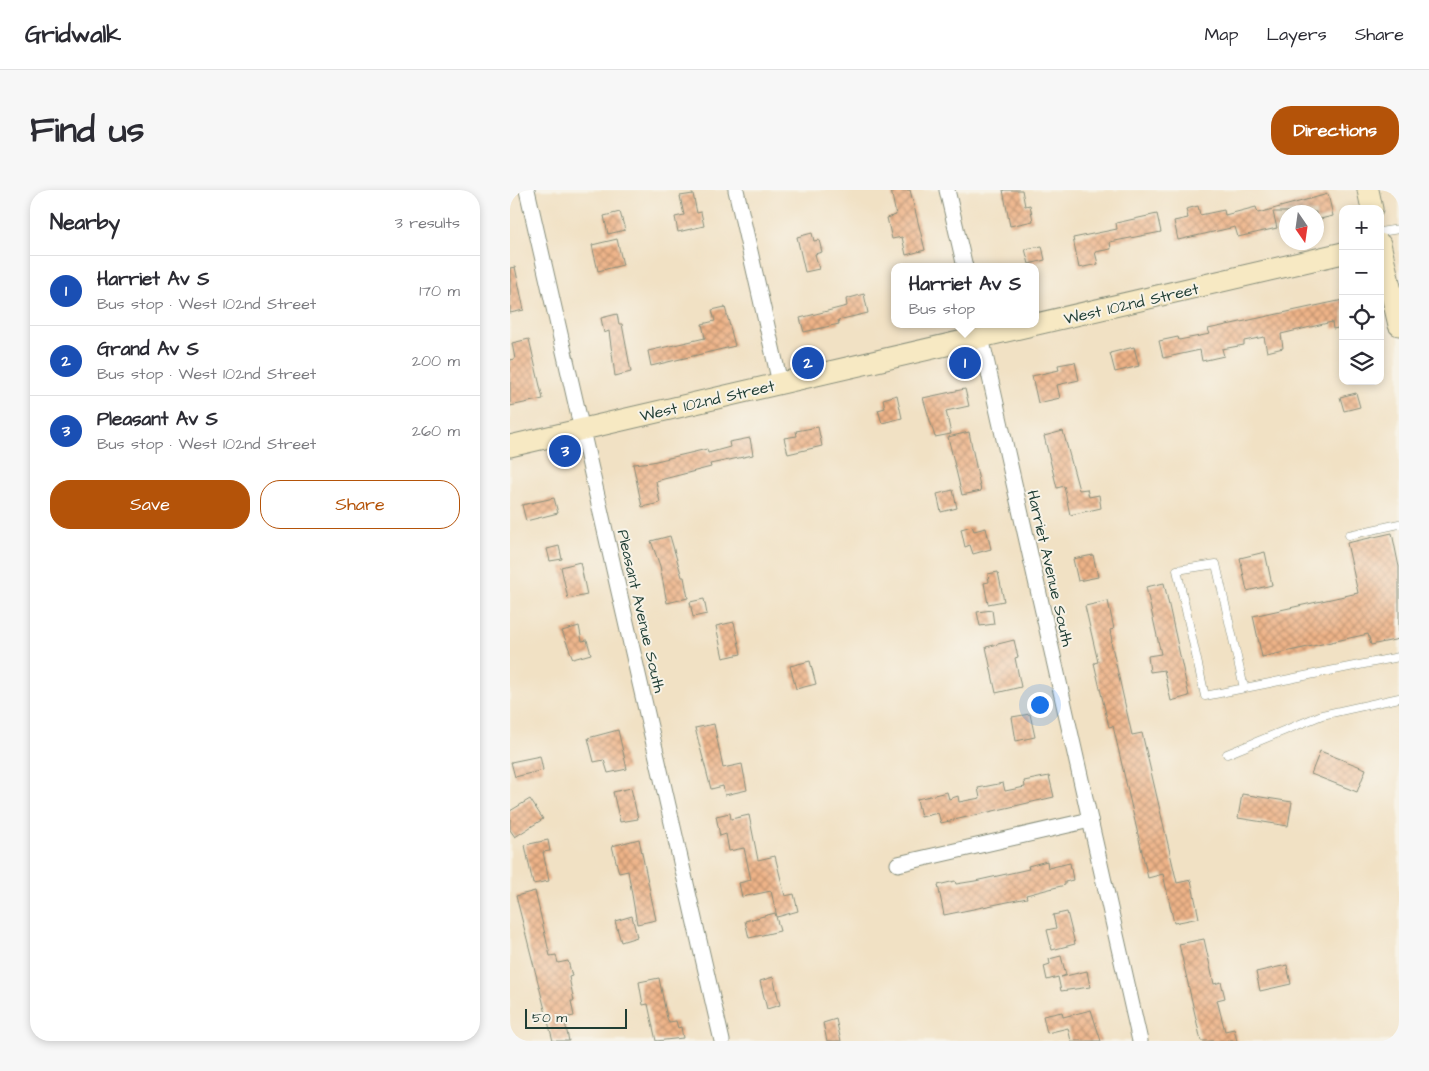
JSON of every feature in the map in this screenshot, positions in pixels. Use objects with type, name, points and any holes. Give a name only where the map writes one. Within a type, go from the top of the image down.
[{"type":"street","name":"Pleasant Avenue South","points":[[527,190],[722,1041]]},
{"type":"street","points":[[736,190],[780,383]]},
{"type":"street","points":[[947,190],[964,263]]},
{"type":"street","points":[[1368,190],[1371,205]]},
{"type":"street","points":[[1381,250],[1399,325]]},
{"type":"street","name":"West 102nd Street","points":[[1039,318],[1339,254]]},
{"type":"street","name":"West 102nd Street","points":[[510,446],[780,383],[994,328]]},
{"type":"street","name":"Harriet Avenue South","points":[[980,331],[1140,1041]]},
{"type":"street","points":[[898,864],[1090,820]]},
{"type":"lane","points":[[1384,231],[1399,229]]},
{"type":"lane","points":[[1349,535],[1399,524]]},
{"type":"lane","points":[[1244,688],[1216,564],[1177,570],[1205,696],[1399,657]]},
{"type":"lane","points":[[1227,754],[1322,715],[1399,698]]},
{"type":"building","points":[[891,190],[910,190],[925,250],[906,255],[902,237],[892,239],[887,218],[896,215]]},
{"type":"building","points":[[1003,190],[1022,190],[1025,206],[1030,205],[1033,221],[1010,226]]},
{"type":"building","points":[[693,194],[697,213],[701,212],[704,226],[678,232],[675,217],[684,215],[680,196]]},
{"type":"building","points":[[1328,194],[1333,216],[1324,218],[1324,205],[1287,205]]},
{"type":"building","points":[[1198,206],[1200,215],[1224,210],[1225,215],[1256,207],[1258,213],[1279,207],[1279,212],[1273,212],[1277,228],[1238,237],[1235,227],[1178,240],[1174,221],[1188,218],[1186,209]]},
{"type":"building","points":[[620,212],[625,230],[608,234],[604,216]]},
{"type":"building","points":[[1157,214],[1161,232],[1110,242],[1111,249],[1095,252],[1098,264],[1079,268],[1073,238],[1117,229],[1116,223]]},
{"type":"building","points":[[812,233],[814,241],[819,240],[822,252],[815,254],[819,269],[805,272],[797,237]]},
{"type":"building","points":[[617,239],[623,265],[598,271],[592,245]]},
{"type":"building","points":[[1042,246],[1045,260],[1029,263],[1025,249]]},
{"type":"building","points":[[515,267],[524,310],[510,313],[510,268]]},
{"type":"building","points":[[864,294],[868,313],[838,320],[839,324],[804,332],[800,318],[847,306],[846,299]]},
{"type":"building","points":[[1339,301],[1339,328],[1333,329],[1332,322],[1281,334],[1283,348],[1267,352],[1264,337],[1244,341],[1244,345],[1222,349],[1224,356],[1202,361],[1200,350],[1163,358],[1159,341],[1178,337],[1179,340],[1210,334],[1208,329]]},
{"type":"building","points":[[725,307],[735,346],[651,366],[648,351],[705,338],[702,324],[715,321],[712,310]]},
{"type":"building","points":[[617,314],[619,324],[622,324],[631,372],[615,376],[609,331],[604,333],[601,318]]},
{"type":"building","points":[[529,339],[543,399],[510,406],[510,360],[515,359],[512,343]]},
{"type":"building","points":[[1134,347],[1139,366],[1115,372],[1110,353]]},
{"type":"building","points":[[1075,362],[1079,380],[1057,385],[1060,398],[1038,403],[1032,376],[1059,370],[1058,365]]},
{"type":"building","points":[[965,389],[969,406],[946,411],[951,434],[935,437],[923,398]]},
{"type":"building","points":[[1356,393],[1360,407],[1344,411],[1340,397]]},
{"type":"building","points":[[897,395],[902,418],[882,423],[878,410],[885,408],[883,399]]},
{"type":"building","points":[[818,427],[822,446],[788,454],[784,438],[797,436],[796,431]]},
{"type":"building","points":[[1063,431],[1079,490],[1087,489],[1089,497],[1099,495],[1101,508],[1070,515],[1064,486],[1057,488],[1044,436]]},
{"type":"building","points":[[969,432],[981,491],[962,495],[948,437]]},
{"type":"building","points":[[750,438],[753,455],[710,464],[711,467],[656,481],[660,503],[642,507],[633,464],[652,462],[707,449],[708,453],[730,447],[729,442]]},
{"type":"building","points":[[953,490],[957,508],[941,512],[937,494]]},
{"type":"building","points":[[554,498],[558,513],[526,521],[522,505]]},
{"type":"building","points":[[972,526],[974,531],[986,528],[991,549],[973,554],[970,545],[965,547],[961,529]]},
{"type":"building","points":[[1392,533],[1399,567],[1399,639],[1371,645],[1368,634],[1262,657],[1253,616],[1358,593],[1347,543]]},
{"type":"building","points":[[670,536],[682,577],[684,577],[688,598],[667,603],[660,566],[651,541]]},
{"type":"building","points":[[559,546],[562,559],[550,561],[547,549]]},
{"type":"building","points":[[1265,552],[1272,585],[1247,591],[1240,558]]},
{"type":"building","points":[[1093,555],[1098,577],[1078,581],[1073,559]]},
{"type":"building","points":[[580,562],[587,595],[568,599],[561,567]]},
{"type":"building","points":[[998,572],[1004,601],[988,604],[984,583],[989,582],[988,574]]},
{"type":"building","points":[[1164,583],[1189,696],[1171,701],[1164,670],[1150,672],[1148,656],[1161,654],[1146,587]]},
{"type":"building","points":[[704,599],[707,614],[693,617],[690,602]]},
{"type":"building","points":[[1108,601],[1114,629],[1110,630],[1111,642],[1132,735],[1142,733],[1177,883],[1191,880],[1199,918],[1174,923],[1163,874],[1148,878],[1113,726],[1109,727],[1094,663],[1098,662],[1085,606]]},
{"type":"building","points":[[992,610],[994,624],[980,626],[977,612]]},
{"type":"building","points":[[734,622],[741,654],[723,658],[716,626]]},
{"type":"building","points":[[579,626],[582,641],[587,640],[591,654],[573,659],[562,631]]},
{"type":"building","points":[[1014,640],[1018,657],[1015,658],[1021,687],[996,693],[986,647]]},
{"type":"building","points":[[810,661],[816,684],[796,689],[790,666]]},
{"type":"building","points":[[1030,714],[1035,737],[1016,741],[1012,717]]},
{"type":"building","points":[[714,724],[723,768],[742,764],[747,790],[725,795],[723,786],[711,789],[695,728]]},
{"type":"building","points":[[618,730],[627,769],[608,773],[604,760],[594,762],[588,738]]},
{"type":"building","points":[[1320,751],[1366,769],[1357,792],[1311,774]]},
{"type":"building","points":[[540,756],[543,770],[515,777],[511,762]]},
{"type":"building","points":[[1049,776],[1054,797],[941,823],[938,813],[921,817],[917,799],[947,792],[949,799],[958,796],[959,802],[980,798],[978,788],[1003,783],[1005,791],[1025,787],[1024,781]]},
{"type":"building","points":[[631,788],[638,819],[620,822],[613,792]]},
{"type":"building","points":[[1242,794],[1292,802],[1288,826],[1238,818]]},
{"type":"building","points":[[530,799],[543,819],[515,837],[510,830],[510,811]]},
{"type":"building","points":[[730,813],[731,819],[749,815],[758,860],[775,856],[785,896],[794,894],[798,911],[777,917],[771,891],[742,897],[739,883],[751,880],[744,848],[729,851],[726,834],[720,836],[716,816]]},
{"type":"building","points":[[639,839],[656,920],[637,924],[628,871],[619,873],[612,846]]},
{"type":"building","points":[[548,840],[550,851],[543,852],[549,881],[533,884],[525,845]]},
{"type":"building","points":[[1047,861],[1048,868],[1070,863],[1073,880],[1065,882],[1065,885],[1026,895],[1027,898],[944,915],[938,885],[955,881],[956,884],[975,881],[1029,869],[1028,866]]},
{"type":"building","points":[[535,891],[550,956],[556,955],[558,963],[568,961],[572,976],[569,977],[574,1001],[571,1001],[574,1016],[564,1018],[569,1041],[553,1041],[516,896]]},
{"type":"building","points":[[1067,912],[1075,944],[1052,950],[1047,930],[1056,928],[1053,915]]},
{"type":"building","points":[[775,913],[780,931],[749,938],[745,921]]},
{"type":"building","points":[[632,916],[637,937],[621,942],[615,921]]},
{"type":"building","points":[[1204,939],[1214,984],[1221,982],[1225,998],[1217,1000],[1225,1031],[1234,1029],[1237,1041],[1201,1041],[1179,944]]},
{"type":"building","points":[[1061,956],[1066,975],[1061,977],[1087,971],[1090,987],[1061,991],[1058,977],[1047,980],[1044,966],[1050,964],[1049,959]]},
{"type":"building","points":[[1287,965],[1291,984],[1260,991],[1256,972]]},
{"type":"building","points":[[773,977],[780,1005],[767,1009],[760,981]]},
{"type":"building","points":[[659,978],[667,1018],[669,1022],[676,1021],[678,1028],[681,1027],[683,1038],[656,1041],[648,1004],[643,1005],[639,982]]},
{"type":"building","points":[[1091,1010],[1101,1041],[1071,1041],[1068,1028],[1047,1033],[1043,1016],[1062,1012],[1063,1017]]},
{"type":"building","points":[[836,1019],[841,1041],[827,1041],[823,1023]]},
{"type":"place","name":"Grand Av S","points":[[808,363]]},
{"type":"place","name":"Harriet Av S","points":[[965,363]]},
{"type":"place","name":"Pleasant Av S","points":[[565,451]]}]
